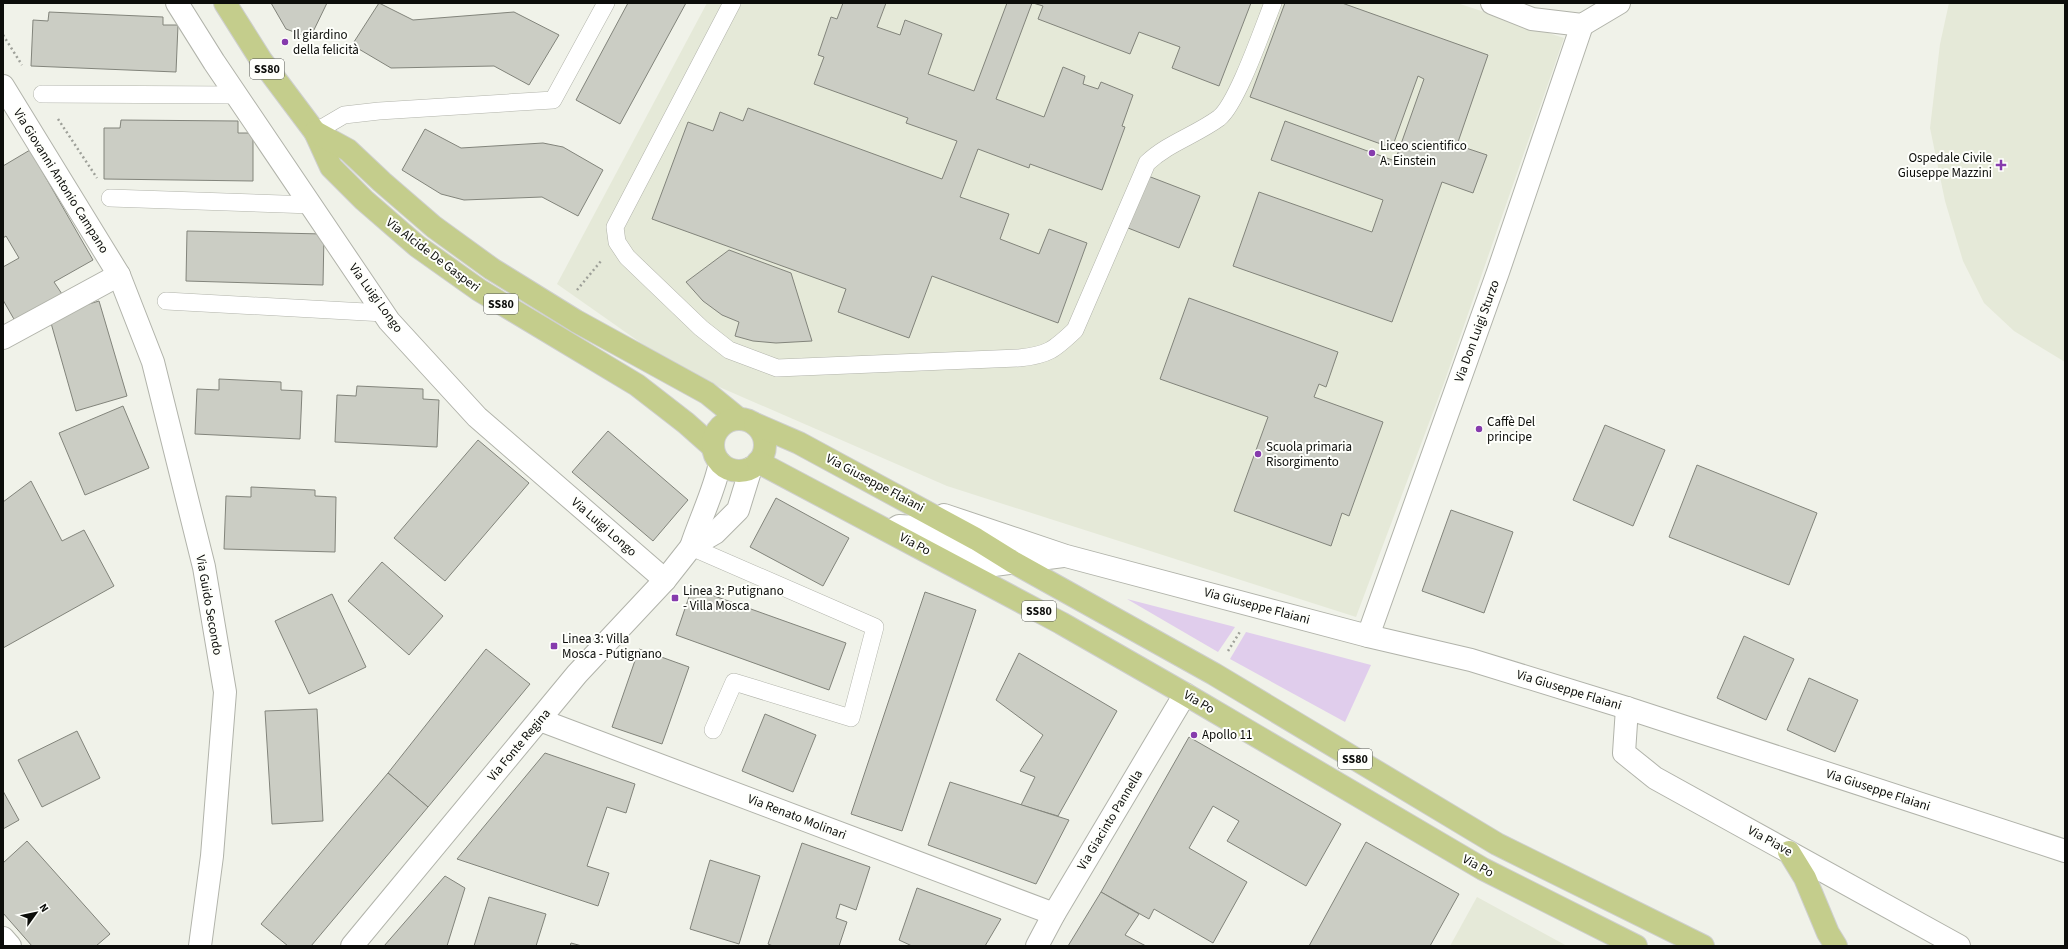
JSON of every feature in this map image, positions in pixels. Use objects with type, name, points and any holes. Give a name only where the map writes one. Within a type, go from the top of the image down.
[{"type":"main road","name":"Via Alcide De Gasperi","points":[[225,3],[261,60],[314,132],[331,167],[364,200],[417,246],[479,290],[637,385],[686,423],[716,455]]},
{"type":"main road","name":"Via Alcide De Gasperi","points":[[314,132],[348,150],[434,227],[492,269],[576,321],[707,393],[747,422]]},
{"type":"main road","points":[[716,455],[716,431],[722,424],[747,422]]},
{"type":"main road","name":"SS80","points":[[716,455],[735,471],[755,465],[764,447],[764,438],[760,431],[747,422]]},
{"type":"main road","name":"Via Giuseppe Flaiani","points":[[747,422],[799,443],[921,509]]},
{"type":"main road","name":"Via Po","points":[[755,465],[891,531],[1061,623],[1185,694],[1482,869],[1636,946]]},
{"type":"main road","name":"SS80","points":[[921,509],[1214,674],[1497,844],[1703,946]]},
{"type":"main road","points":[[1789,852],[1805,878],[1828,933],[1836,946]]},
{"type":"street","name":"Via Luigi Longo","points":[[177,3],[236,94],[384,313],[477,417],[665,580]]},
{"type":"street","points":[[1492,3],[1532,19],[1582,25],[1619,3]]},
{"type":"street","name":"Via Don Luigi Sturzo","points":[[1368,636],[1498,272],[1582,25]]},
{"type":"street","name":"Via Giovanni Antonio Campano","points":[[3,86],[119,275]]},
{"type":"street","points":[[3,338],[119,275]]},
{"type":"street","name":"Via Guido Secondo","points":[[119,275],[153,362],[204,567],[225,692],[212,856],[200,946]]},
{"type":"street","name":"Via Fonte Regina","points":[[352,946],[577,674],[665,580],[691,547],[700,520],[716,484],[716,455]]},
{"type":"street","name":"Via Fonte Regina","points":[[691,547],[715,533],[738,510],[755,465]]},
{"type":"street","name":"Via Giuseppe Flaiani","points":[[921,509],[1045,547],[1066,556],[1368,636],[1471,660],[1628,708],[2065,851]]},
{"type":"street","name":"Via Giuseppe Flaiani","points":[[891,531],[899,526],[917,527],[982,563],[994,565],[1066,556]]},
{"type":"street","name":"Via Giacinto Pannella","points":[[1037,946],[1054,914],[1185,694]]},
{"type":"street","name":"Via Piave","points":[[1628,708],[1624,753],[1655,778],[1959,946]]},
{"type":"street","name":"Via Renato Molinari","points":[[540,720],[1054,914]]},
{"type":"street","points":[[3,938],[10,946]]},
{"type":"lane","points":[[314,132],[344,115],[379,111],[553,100],[606,3]]},
{"type":"lane","points":[[732,3],[615,227],[616,242],[627,257],[695,322],[729,350],[777,368],[1019,358],[1034,356],[1056,349],[1075,330],[1147,163],[1158,152],[1220,117],[1224,112],[1233,100],[1273,3]]},
{"type":"lane","points":[[42,94],[236,94]]},
{"type":"lane","points":[[110,198],[312,205]]},
{"type":"lane","points":[[166,301],[384,313]]},
{"type":"lane","points":[[691,547],[875,628],[851,718],[734,682],[713,730]]},
{"type":"path","points":[[573,295],[616,242]]},
{"type":"path","points":[[1224,656],[1243,626]]},
{"type":"shaded area","points":[[707,3],[1457,3],[1564,38],[1444,383],[1356,617],[947,486],[678,369],[557,284]]},
{"type":"shaded area","name":"Ospedale Civile Giuseppe Mazzini","points":[[1949,3],[2065,3],[2065,362],[2014,331],[1984,303],[1963,261],[1945,201],[1930,128],[1940,44]]},
{"type":"shaded area","points":[[1127,599],[1235,627],[1218,652]]},
{"type":"shaded area","points":[[1246,632],[1371,665],[1345,722],[1230,659]]},
{"type":"shaded area","points":[[1477,897],[1567,946],[1450,946]]},
{"type":"building","points":[[271,3],[327,3],[310,38],[286,29]]},
{"type":"building","points":[[379,3],[413,20],[514,12],[559,35],[529,85],[494,66],[391,68],[352,45]]},
{"type":"building","points":[[628,3],[686,3],[620,124],[576,100]]},
{"type":"building","points":[[843,3],[886,3],[877,27],[900,35],[905,20],[942,34],[928,74],[974,91],[1007,3],[1032,3],[996,99],[1044,117],[1063,67],[1085,76],[1083,84],[1098,89],[1101,82],[1133,95],[1122,126],[1125,127],[1102,190],[1030,164],[1029,168],[978,149],[960,197],[1009,214],[1000,239],[1039,254],[1049,229],[1087,243],[1058,323],[932,276],[909,338],[838,312],[846,289],[652,219],[688,122],[713,131],[720,112],[743,121],[748,108],[942,179],[957,141],[906,123],[908,118],[814,84],[824,57],[818,55],[831,17],[837,19]]},
{"type":"building","points":[[1033,3],[1251,3],[1219,86],[1172,68],[1180,47],[1139,32],[1130,54],[1038,19],[1043,6]]},
{"type":"building","points":[[1285,3],[1342,3],[1488,55],[1457,145],[1487,155],[1473,193],[1442,182],[1392,322],[1233,266],[1259,192],[1372,232],[1383,200],[1271,160],[1285,121],[1395,161],[1424,79],[1418,76],[1392,148],[1250,97]]},
{"type":"building","points":[[49,12],[163,17],[163,25],[178,25],[176,72],[31,66],[33,20],[48,21]]},
{"type":"building","points":[[121,120],[238,121],[238,133],[253,133],[253,181],[104,179],[104,128],[120,128]]},
{"type":"building","points":[[425,129],[461,148],[543,143],[563,147],[603,170],[578,216],[542,197],[464,200],[441,194],[402,170]]},
{"type":"building","points":[[30,150],[93,260],[54,282],[62,294],[15,321],[3,300],[3,267],[19,258],[6,236],[3,238],[3,166]]},
{"type":"building","points":[[1148,176],[1200,196],[1179,248],[1128,228]]},
{"type":"building","points":[[187,231],[324,234],[323,285],[186,281]]},
{"type":"building","points":[[729,250],[791,273],[812,341],[776,343],[753,341],[735,336],[739,322],[722,315],[703,301],[686,282]]},
{"type":"building","points":[[1189,298],[1338,352],[1326,387],[1319,384],[1314,397],[1383,422],[1349,516],[1342,513],[1331,546],[1234,511],[1268,417],[1160,379]]},
{"type":"building","points":[[99,301],[127,396],[76,411],[49,316]]},
{"type":"building","points":[[219,379],[281,382],[281,390],[302,391],[300,439],[195,434],[197,389],[219,390]]},
{"type":"building","points":[[357,386],[423,389],[423,399],[439,400],[437,447],[335,442],[337,395],[356,396]]},
{"type":"building","points":[[123,406],[149,468],[85,495],[59,433]]},
{"type":"building","points":[[1605,425],[1665,450],[1633,526],[1573,500]]},
{"type":"building","points":[[608,431],[688,500],[653,541],[572,472]]},
{"type":"building","points":[[478,440],[529,483],[445,581],[394,538]]},
{"type":"building","points":[[1697,465],[1817,513],[1789,585],[1669,537]]},
{"type":"building","points":[[31,481],[62,541],[84,530],[114,586],[3,648],[3,502]]},
{"type":"building","points":[[251,487],[315,490],[315,496],[336,497],[335,552],[224,549],[226,496],[251,497]]},
{"type":"building","points":[[776,498],[849,538],[823,586],[750,547]]},
{"type":"building","points":[[1451,510],[1513,532],[1484,613],[1422,591]]},
{"type":"building","points":[[382,562],[443,616],[409,655],[348,601]]},
{"type":"building","points":[[692,588],[846,643],[829,690],[676,635]]},
{"type":"building","points":[[925,592],[976,610],[902,831],[851,814]]},
{"type":"building","points":[[332,594],[366,667],[309,694],[275,621]]},
{"type":"building","points":[[1744,636],[1794,659],[1766,720],[1717,698]]},
{"type":"building","points":[[486,649],[530,684],[428,807],[388,773]]},
{"type":"building","points":[[639,649],[689,667],[662,744],[612,727]]},
{"type":"building","points":[[1019,653],[1117,711],[1058,816],[1021,805],[1035,777],[1020,771],[1043,735],[996,700]]},
{"type":"building","points":[[1809,678],[1858,700],[1835,752],[1787,730]]},
{"type":"building","points":[[317,709],[323,821],[272,824],[265,711]]},
{"type":"building","points":[[765,714],[816,735],[793,792],[742,771]]},
{"type":"building","points":[[77,731],[100,778],[42,807],[18,760]]},
{"type":"building","points":[[1189,737],[1341,824],[1306,886],[1227,841],[1239,821],[1213,806],[1189,848],[1247,882],[1213,943],[1154,909],[1149,919],[1101,892]]},
{"type":"building","points":[[545,753],[635,784],[626,813],[607,807],[587,866],[609,873],[598,906],[457,859]]},
{"type":"building","points":[[388,773],[428,807],[311,946],[288,946],[261,924]]},
{"type":"building","points":[[950,782],[1069,820],[1036,884],[928,845]]},
{"type":"building","points":[[3,791],[19,820],[3,829]]},
{"type":"building","points":[[27,841],[110,934],[96,946],[32,946],[3,913],[3,863]]},
{"type":"building","points":[[1366,842],[1459,894],[1430,946],[1309,946]]},
{"type":"building","points":[[802,843],[870,867],[856,910],[840,904],[836,918],[847,922],[839,946],[773,946],[768,944]]},
{"type":"building","points":[[710,860],[760,876],[739,944],[690,929]]},
{"type":"building","points":[[445,876],[465,888],[447,946],[384,946]]},
{"type":"building","points":[[917,888],[1001,919],[985,946],[912,946],[899,940]]},
{"type":"building","points":[[1101,892],[1139,914],[1125,935],[1146,946],[1068,946]]},
{"type":"building","points":[[489,897],[546,914],[536,946],[474,946]]},
{"type":"building","points":[[571,943],[582,946],[570,946]]},
{"type":"place","name":"Il giardino della felicità","points":[[285,42]]},
{"type":"place","name":"Liceo scientifico A. Einstein","points":[[1372,153]]},
{"type":"place","name":"Ospedale Civile Giuseppe Mazzini","points":[[2001,165]]},
{"type":"place","name":"Caffè Del principe","points":[[1479,429]]},
{"type":"place","name":"Scuola primaria Risorgimento","points":[[1258,454]]},
{"type":"place","name":"Linea 3: Putignano - Villa Mosca","points":[[675,598]]},
{"type":"place","name":"Linea 3: Villa Mosca - Putignano","points":[[554,646]]},
{"type":"place","name":"Apollo 11","points":[[1194,735]]}]
